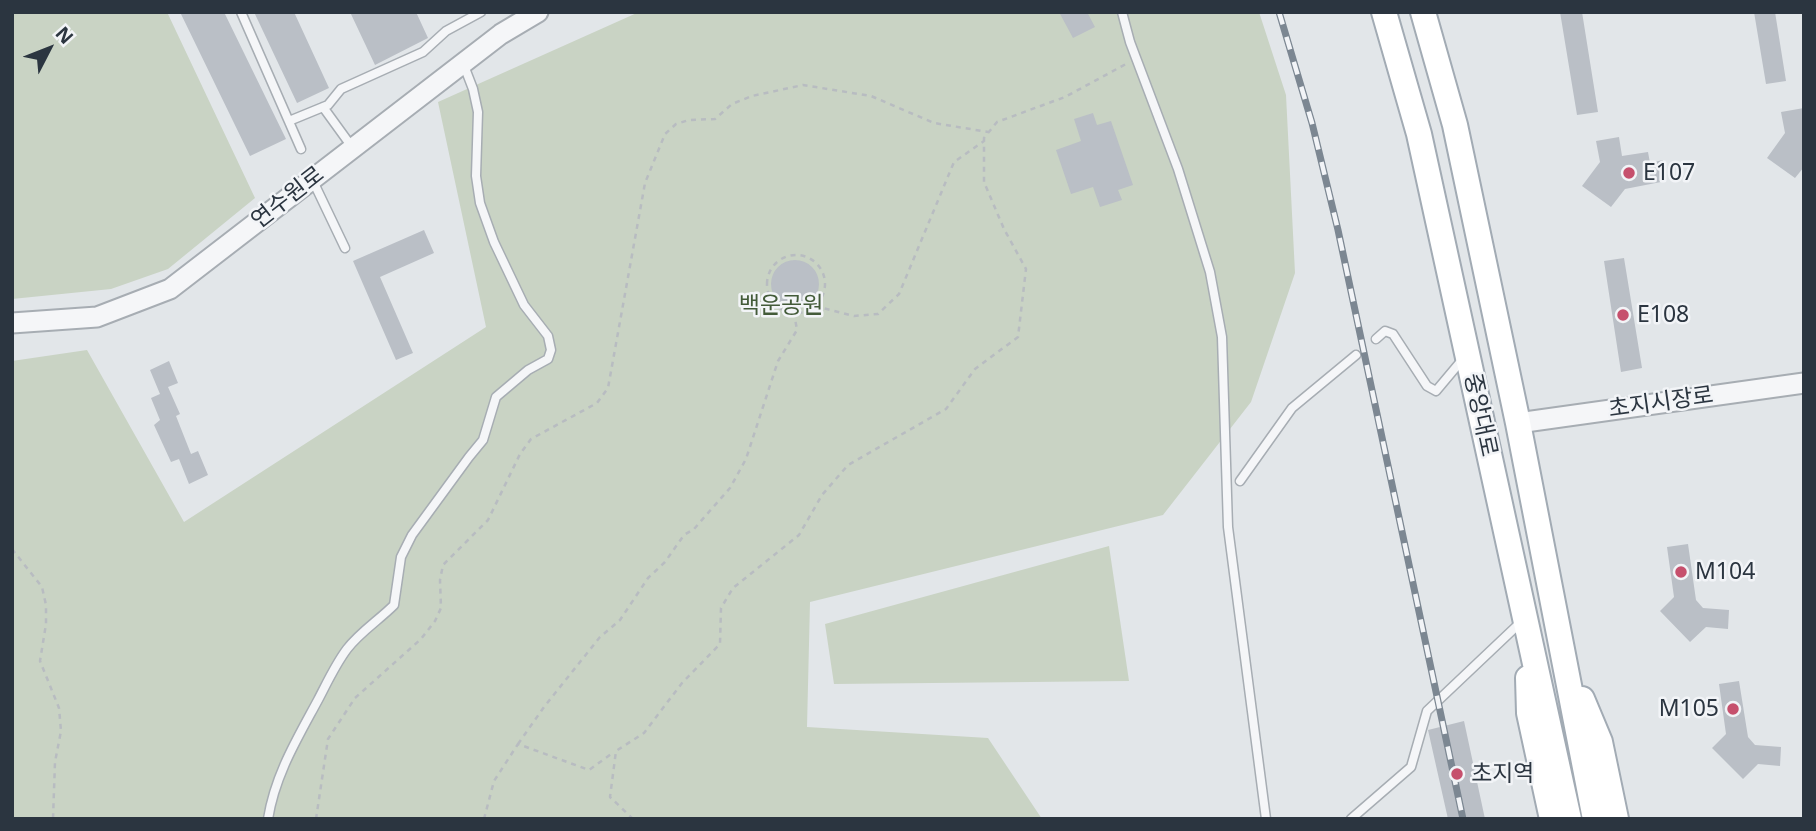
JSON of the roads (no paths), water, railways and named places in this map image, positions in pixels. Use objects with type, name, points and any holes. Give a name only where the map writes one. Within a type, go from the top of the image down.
[{"type":"main road","name":"중앙대로","points":[[1384,12],[1419,134],[1570,819]]},
{"type":"main road","name":"중앙대로","points":[[1423,12],[1455,125],[1518,423],[1595,819]]},
{"type":"main road","points":[[1526,618],[1529,713],[1552,819]]},
{"type":"main road","points":[[1562,648],[1600,742],[1616,819]]},
{"type":"street","name":"연수원로","points":[[12,323],[97,317],[170,289],[501,34],[538,12]]},
{"type":"street","name":"초지시장로","points":[[1518,423],[1804,383]]},
{"type":"lane","points":[[241,12],[301,149]]},
{"type":"lane","points":[[289,121],[328,105],[341,89],[424,52],[446,30],[481,12]]},
{"type":"lane","points":[[1122,12],[1136,58],[1178,169],[1210,272],[1222,337],[1228,527],[1266,819]]},
{"type":"lane","points":[[268,819],[272,793],[284,765],[331,673],[361,633],[394,605],[401,557],[412,535],[484,440],[496,397],[528,370],[548,359],[551,350],[548,335],[524,305],[509,275],[480,203],[476,176],[478,112],[463,63]]},
{"type":"lane","points":[[323,107],[353,148]]},
{"type":"lane","points":[[312,179],[345,248]]},
{"type":"lane","points":[[1376,339],[1385,331],[1393,334],[1427,386],[1436,391],[1467,355]]},
{"type":"lane","points":[[1240,481],[1292,408],[1356,355]]},
{"type":"lane","points":[[1351,819],[1411,767],[1427,711],[1526,618]]},
{"type":"railway","points":[[1279,12],[1312,123],[1338,230],[1463,819]]},
{"type":"place","name":"E107","points":[[1629,173]]},
{"type":"place","name":"E108","points":[[1623,315]]},
{"type":"place","name":"M104","points":[[1681,572]]},
{"type":"place","name":"M105","points":[[1733,709]]},
{"type":"place","name":"초지역","points":[[1457,774]]},
{"type":"park label","name":"백운공원","points":[[781,306]]}]
